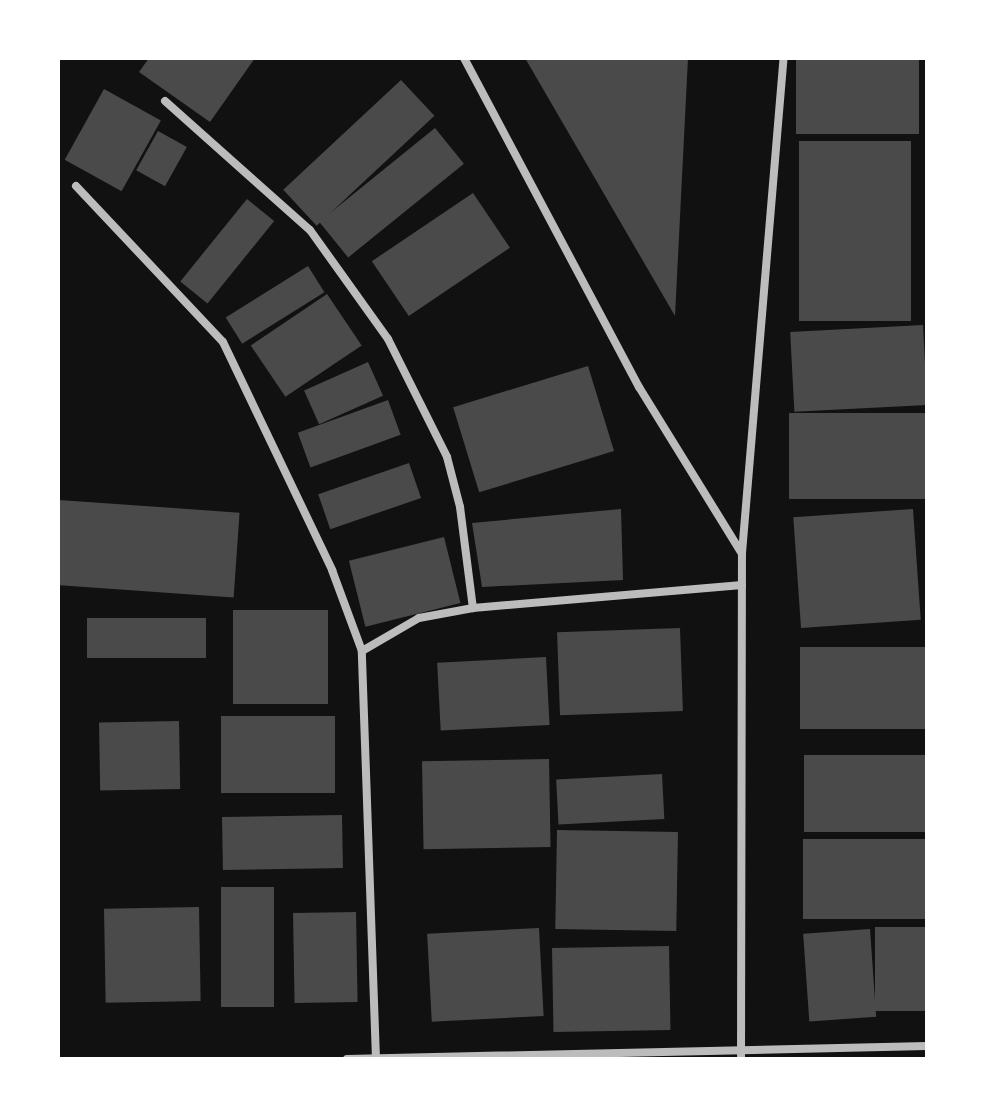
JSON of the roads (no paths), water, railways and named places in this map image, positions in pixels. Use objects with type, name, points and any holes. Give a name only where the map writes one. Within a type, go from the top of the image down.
[{"type":"street","points":[[464,58],[639,387],[742,553]]},
{"type":"street","points":[[741,1055],[742,553],[784,58]]},
{"type":"street","points":[[165,101],[310,230],[388,339],[447,457],[460,507],[473,608]]},
{"type":"street","points":[[76,186],[223,342],[332,570],[362,651],[376,1058]]},
{"type":"street","points":[[362,651],[419,618],[473,608],[742,585]]},
{"type":"street","points":[[347,1059],[741,1055],[927,1046]]}]
